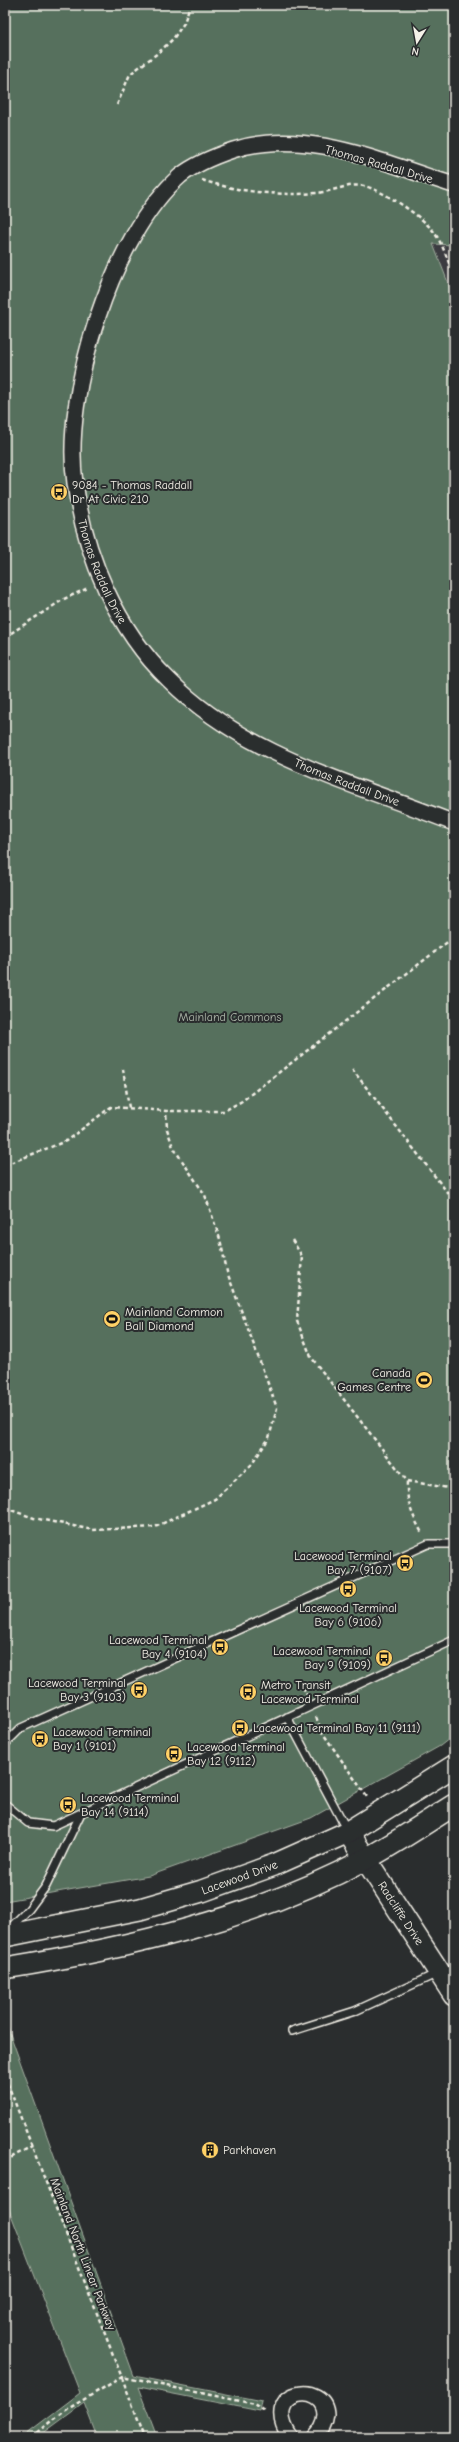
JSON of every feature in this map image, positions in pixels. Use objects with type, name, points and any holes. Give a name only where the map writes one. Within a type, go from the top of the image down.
[{"type":"main road","name":"Lacewood Drive","points":[[5,1935],[140,1909],[202,1891],[274,1865],[348,1832],[454,1766]]},
{"type":"main road","points":[[5,1968],[83,1955],[197,1928],[282,1898],[366,1859],[454,1805]]},
{"type":"main road","name":"Radcliffe Drive","points":[[348,1832],[454,1995]]},
{"type":"street","name":"Thomas Raddall Drive","points":[[454,185],[343,151],[305,144],[268,142],[235,150],[205,161],[189,170],[180,176],[156,203],[123,255],[96,323],[76,406],[72,439],[74,480],[82,522],[102,581],[115,607],[137,641],[167,679],[206,714],[258,746],[454,823]]},
{"type":"street","points":[[290,2437],[281,2422],[282,2408],[291,2396],[298,2394],[312,2395],[319,2399],[326,2412],[323,2426],[315,2437]]},
{"type":"lane","points":[[5,1744],[21,1728],[428,1544],[454,1544]]},
{"type":"lane","points":[[5,1804],[28,1823],[53,1826],[454,1640]]},
{"type":"lane","points":[[287,1717],[348,1832]]},
{"type":"lane","points":[[5,1935],[29,1909],[46,1886],[81,1813]]},
{"type":"lane","points":[[292,2031],[355,2011],[440,1972]]},
{"type":"path","points":[[117,105],[130,74],[158,54],[173,39],[184,23],[190,5]]},
{"type":"path","points":[[189,170],[201,180],[239,189],[316,194],[349,186],[364,186],[378,191],[421,219],[434,232],[452,271]]},
{"type":"path","points":[[5,637],[64,599],[102,581]]},
{"type":"path","points":[[5,1165],[66,1140],[111,1107],[166,1111],[224,1111],[242,1102],[454,937]]},
{"type":"path","points":[[123,1069],[130,1108]]},
{"type":"path","points":[[352,1069],[454,1201]]},
{"type":"path","points":[[5,1508],[34,1518],[93,1530],[155,1527],[215,1499],[252,1464],[269,1438],[277,1408],[227,1272],[220,1239],[205,1195],[173,1147],[167,1129],[166,1111]]},
{"type":"path","points":[[292,1240],[302,1256],[297,1321],[311,1357],[407,1481],[454,1490]]},
{"type":"path","points":[[407,1481],[406,1496],[409,1508],[428,1544]]},
{"type":"path","points":[[311,1706],[322,1732],[367,1797]]},
{"type":"path","name":"Mainland North Linear Parkway","points":[[5,2077],[145,2437]]},
{"type":"path","points":[[5,2161],[32,2146]]},
{"type":"path","points":[[32,2437],[66,2410],[122,2377],[255,2404],[281,2422]]},
{"type":"shaded area","points":[[433,243],[454,245],[454,298]]},
{"type":"green space","name":"Mainland Commons","points":[[5,5],[454,5],[454,245],[433,244],[454,298],[454,1735],[440,1746],[311,1818],[149,1876],[5,1901]]},
{"type":"green space","points":[[5,2020],[134,2376],[262,2401],[260,2411],[138,2387],[157,2437],[97,2437],[84,2403],[38,2437],[22,2437],[80,2393],[5,2199]]},
{"type":"place","name":"9084 - Thomas Raddall Dr At Civic 210","points":[[59,492]]},
{"type":"place","name":"Mainland Common Ball Diamond","points":[[112,1319]]},
{"type":"place","name":"Canada Games Centre","points":[[424,1380]]},
{"type":"place","name":"Lacewood Terminal Bay 7 (9107)","points":[[405,1563]]},
{"type":"place","name":"Lacewood Terminal Bay 6 (9106)","points":[[348,1589]]},
{"type":"place","name":"Lacewood Terminal Bay 4 (9104)","points":[[220,1647]]},
{"type":"place","name":"Lacewood Terminal Bay 9 (9109)","points":[[384,1658]]},
{"type":"place","name":"Lacewood Terminal Bay 3 (9103)","points":[[139,1690]]},
{"type":"place","name":"Metro Transit Lacewood Terminal","points":[[248,1692]]},
{"type":"place","name":"Lacewood Terminal Bay 11 (9111)","points":[[240,1728]]},
{"type":"place","name":"Lacewood Terminal Bay 1 (9101)","points":[[40,1739]]},
{"type":"place","name":"Lacewood Terminal Bay 12 (9112)","points":[[174,1754]]},
{"type":"place","name":"Lacewood Terminal Bay 14 (9114)","points":[[68,1805]]},
{"type":"place","name":"Parkhaven","points":[[210,2150]]}]
